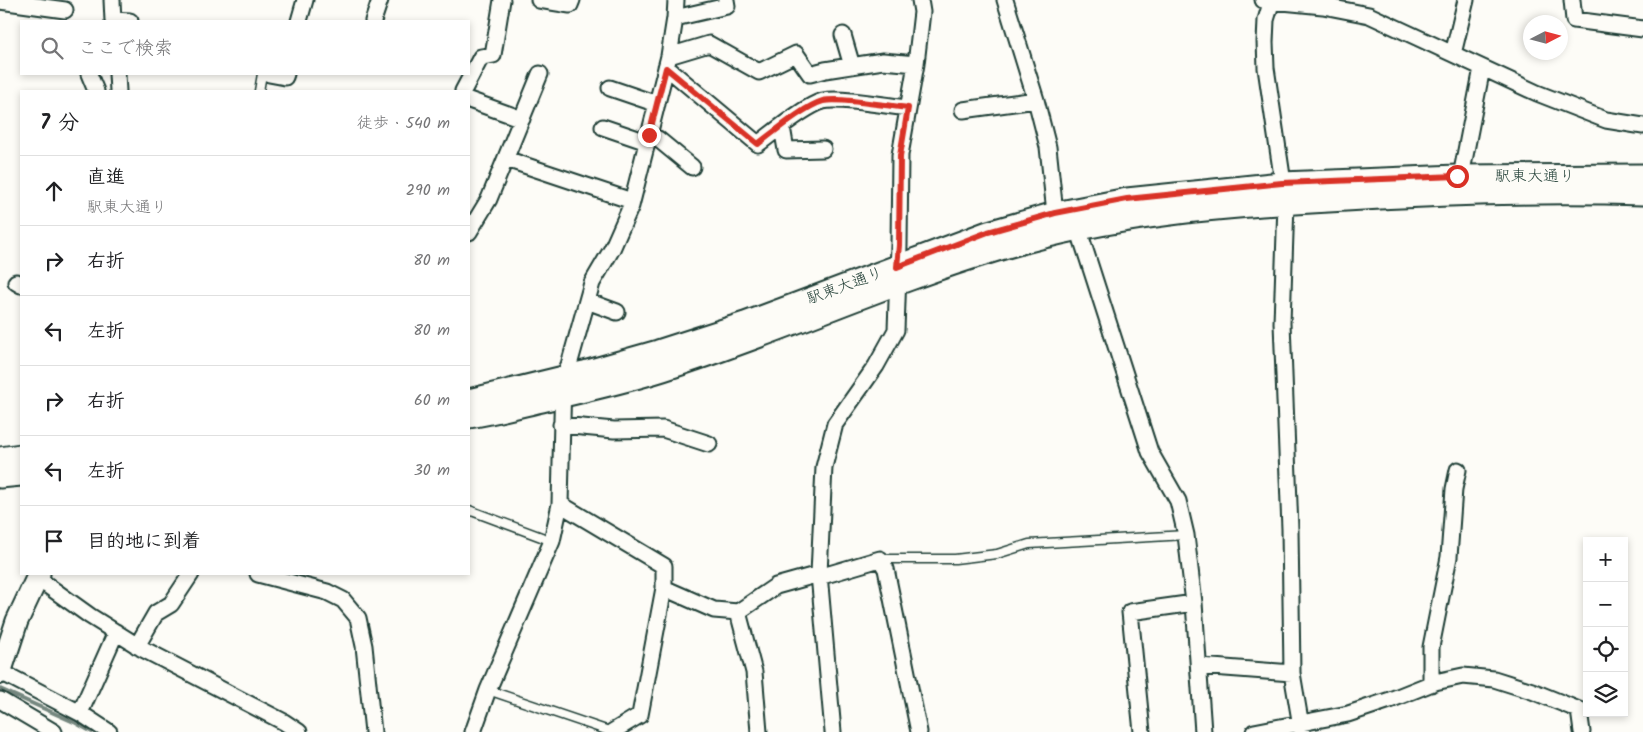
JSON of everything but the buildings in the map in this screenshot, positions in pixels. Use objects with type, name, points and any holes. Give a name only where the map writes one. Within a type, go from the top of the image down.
[{"type":"street","points":[[112,0],[113,20]]},
{"type":"street","points":[[299,20],[305,0]]},
{"type":"street","points":[[374,20],[380,0]]},
{"type":"street","points":[[464,90],[481,57],[492,55],[502,0]]},
{"type":"street","points":[[539,0],[570,6],[572,0]]},
{"type":"street","points":[[473,732],[488,690],[552,541],[560,504],[563,387],[592,283],[612,249],[632,202],[668,62],[676,0]]},
{"type":"street","points":[[675,18],[727,6],[726,0]]},
{"type":"street","points":[[833,732],[819,576],[824,467],[835,424],[876,366],[896,330],[900,156],[916,64],[922,12],[920,0]]},
{"type":"street","points":[[1005,0],[1036,100],[1048,147],[1055,213]]},
{"type":"street","points":[[1452,54],[1466,0]]},
{"type":"street","points":[[1572,0],[1574,20],[1643,29]]},
{"type":"street","points":[[0,1],[65,10]]},
{"type":"street","points":[[1302,727],[1292,673],[1290,529],[1282,323],[1284,193],[1266,68],[1266,20],[1269,1],[1323,6],[1369,15],[1537,93],[1606,120],[1643,126]]},
{"type":"street","points":[[844,35],[852,66]]},
{"type":"street","points":[[668,62],[709,44],[759,72],[796,54],[810,74],[883,60],[916,64]]},
{"type":"street","points":[[668,62],[758,144],[808,108],[823,101],[858,102],[908,108]]},
{"type":"street","points":[[1463,166],[1482,68]]},
{"type":"street","points":[[470,230],[489,199],[540,74]]},
{"type":"street","points":[[89,75],[96,90]]},
{"type":"street","points":[[117,75],[118,90]]},
{"type":"street","points":[[610,88],[657,104]]},
{"type":"street","points":[[470,100],[522,119]]},
{"type":"street","points":[[963,110],[1036,100]]},
{"type":"street","points":[[603,127],[658,139],[692,167]]},
{"type":"street","points":[[782,127],[786,150],[823,149]]},
{"type":"street","points":[[506,159],[632,202]]},
{"type":"street","name":"駅東大通り","points":[[470,416],[563,387],[658,352],[745,323],[897,276],[1078,228],[1204,210],[1284,193],[1457,176],[1643,175]]},
{"type":"street","name":"駅東大通り","points":[[897,276],[988,232],[1055,213],[1127,199],[1284,193],[1457,194],[1573,192],[1643,194]]},
{"type":"street","points":[[1078,228],[1150,452],[1178,501],[1186,535],[1194,603],[1203,732]]},
{"type":"street","points":[[587,301],[617,312]]},
{"type":"street","name":"駅東大通り","points":[[470,400],[563,387]]},
{"type":"street","points":[[561,425],[614,430],[663,429],[708,444]]},
{"type":"street","points":[[0,458],[20,456]]},
{"type":"street","points":[[1431,684],[1431,647],[1450,557],[1454,489],[1458,470]]},
{"type":"street","points":[[0,478],[20,475]]},
{"type":"street","points":[[560,504],[664,566],[664,588],[640,715],[612,732]]},
{"type":"street","points":[[664,588],[714,610],[738,612],[776,586],[880,560],[886,569],[919,732]]},
{"type":"street","points":[[137,646],[156,613],[171,604],[190,575]]},
{"type":"street","points":[[262,575],[327,592],[342,600],[358,618],[364,646],[372,732]]},
{"type":"street","points":[[109,732],[80,713],[0,672],[18,620],[38,576],[137,646],[300,732]]},
{"type":"street","points":[[1142,732],[1130,612],[1194,603]]},
{"type":"street","points":[[738,612],[754,672],[759,732]]},
{"type":"street","points":[[80,713],[116,632]]},
{"type":"street","points":[[1199,666],[1292,673]]},
{"type":"street","points":[[1254,732],[1302,727],[1390,700],[1431,684],[1463,676],[1494,680],[1522,688],[1579,710],[1582,732]]},
{"type":"street","points":[[0,700],[54,732]]},
{"type":"lane","points":[[259,90],[262,75]]},
{"type":"lane","points":[[470,510],[552,541]]},
{"type":"lane","points":[[880,560],[956,559],[997,554],[1029,544],[1186,535]]},
{"type":"lane","points":[[488,690],[612,732]]},
{"type":"waterway","points":[[0,689],[92,732]]},
{"type":"route","points":[[649,135],[666,68],[758,144],[808,108],[823,101],[858,102],[908,108],[900,156],[897,267],[988,232],[1055,213],[1127,199],[1282,183],[1457,176]]}]
